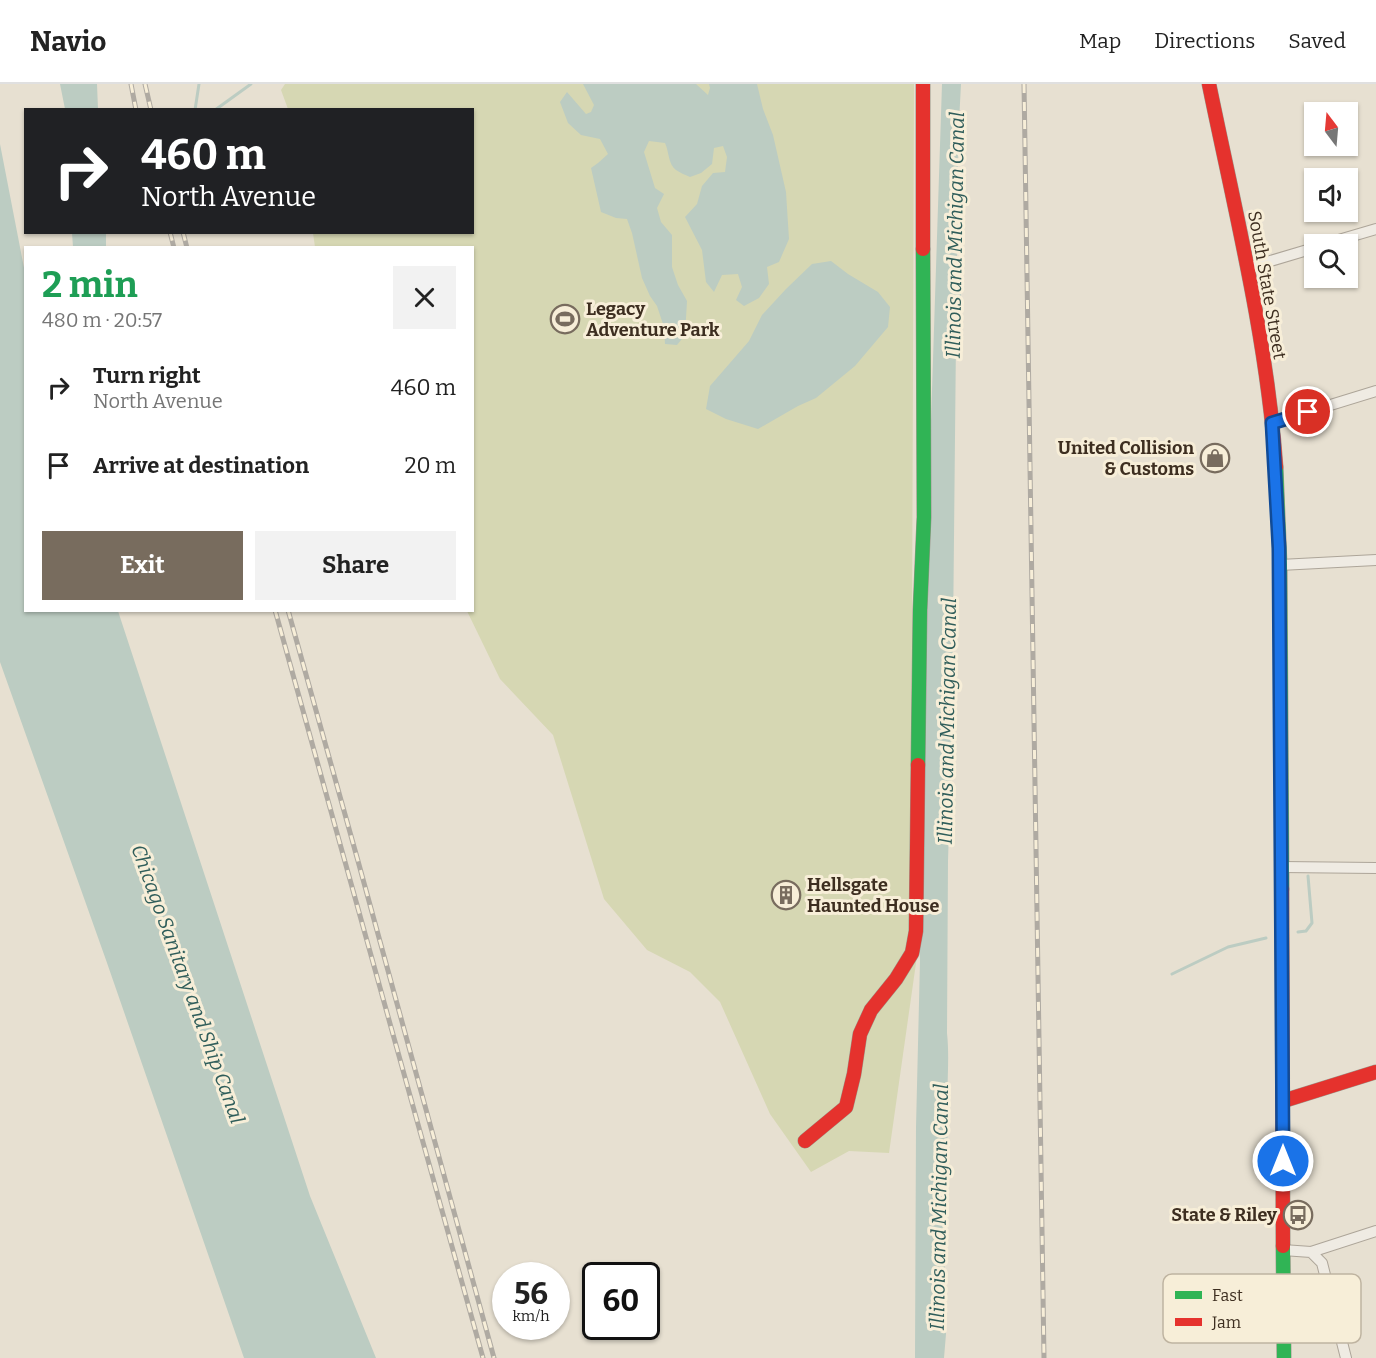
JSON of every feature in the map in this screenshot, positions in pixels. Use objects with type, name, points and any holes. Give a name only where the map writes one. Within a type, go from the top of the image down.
[{"type":"main road","points":[[805,1141],[846,1107],[860,1034],[871,1010],[896,979],[912,953],[916,931],[920,622],[924,517],[923,84]]},
{"type":"main road","name":"South State Street","points":[[1209,84],[1261,346],[1272,423],[1279,531],[1283,1274]]},
{"type":"main road","points":[[1282,1101],[1376,1072]]},
{"type":"main road","name":"South State Street","points":[[1284,1343],[1284,1358]]},
{"type":"street","points":[[1358,234],[1376,229]]},
{"type":"street","points":[[1247,268],[1304,251]]},
{"type":"street","points":[[1272,423],[1376,391]]},
{"type":"street","points":[[1280,565],[1376,560]]},
{"type":"street","points":[[1281,867],[1376,868]]},
{"type":"street","points":[[1283,1250],[1311,1252],[1376,1231]]},
{"type":"street","points":[[1311,1252],[1322,1263],[1325,1274]]},
{"type":"street","points":[[1342,1343],[1346,1358]]},
{"type":"green space","name":"Legacy Adventure Park","points":[[285,84],[914,84],[911,918],[917,956],[889,1153],[849,1151],[811,1172],[770,1114],[720,1002],[690,972],[647,950],[604,899],[553,735],[500,679],[467,612],[474,612],[474,246],[315,246],[313,234],[474,234],[474,108],[288,108],[281,90]]},
{"type":"water","points":[[60,84],[97,84],[98,108],[65,108]]},
{"type":"water","points":[[583,84],[696,84],[708,95],[709,84],[757,84],[773,135],[786,192],[789,239],[779,262],[767,267],[769,284],[759,298],[744,306],[736,300],[742,287],[738,274],[722,275],[714,292],[706,282],[702,250],[685,217],[697,204],[702,186],[713,173],[725,172],[727,157],[723,146],[714,148],[712,164],[701,173],[690,177],[673,167],[665,143],[649,141],[644,152],[655,188],[664,194],[657,208],[661,222],[672,235],[672,267],[687,301],[685,335],[677,345],[665,344],[664,327],[657,306],[642,278],[627,219],[616,218],[601,212],[591,168],[608,154],[600,139],[581,135],[568,123],[560,102],[567,92],[586,114],[591,112],[594,105]]},
{"type":"water","points":[[942,84],[961,84],[958,141],[952,736],[948,861],[948,1116],[944,1303],[946,1334],[944,1358],[915,1358],[921,727]]},
{"type":"water","name":"Chicago Sanitary and Ship Canal","points":[[0,144],[24,268],[24,612],[118,612],[310,1196],[376,1358],[244,1358],[0,662]]},
{"type":"water","points":[[72,234],[106,234],[106,246],[73,246]]},
{"type":"water","points":[[831,261],[878,292],[890,307],[888,327],[855,366],[816,398],[758,429],[726,419],[706,409],[710,386],[749,341],[762,315],[812,264]]},
{"type":"waterway","points":[[195,108],[199,84]]},
{"type":"waterway","points":[[218,108],[251,84]]},
{"type":"waterway","name":"Illinois and Michigan Canal","points":[[956,267],[956,315]]},
{"type":"waterway","points":[[1298,932],[1306,931],[1312,923],[1308,876]]},
{"type":"waterway","points":[[1172,974],[1228,947],[1266,938]]},
{"type":"railway","points":[[131,84],[136,108]]},
{"type":"railway","points":[[145,84],[151,108]]},
{"type":"railway","points":[[1024,84],[1044,1358]]},
{"type":"railway","points":[[170,234],[174,246]]},
{"type":"railway","points":[[184,234],[186,246]]},
{"type":"railway","points":[[276,612],[483,1358]]},
{"type":"railway","points":[[289,612],[494,1358]]},
{"type":"traffic: fast","points":[[918,765],[924,517],[923,249]]},
{"type":"traffic: fast","points":[[1276,467],[1280,565],[1282,889]]},
{"type":"traffic: fast","points":[[1283,1246],[1283,1274]]},
{"type":"traffic: fast","points":[[1284,1343],[1284,1358]]},
{"type":"traffic: jam","points":[[923,84],[923,249]]},
{"type":"traffic: jam","points":[[1209,84],[1258,323],[1272,419],[1276,467]]},
{"type":"traffic: jam","points":[[805,1141],[846,1107],[860,1034],[871,1010],[896,979],[912,953],[916,931],[918,765]]},
{"type":"traffic: jam","points":[[1282,889],[1283,1246]]},
{"type":"traffic: jam","points":[[1283,1101],[1376,1072]]},
{"type":"place","name":"Legacy Adventure Park","points":[[565,319]]},
{"type":"place","name":"United Collision & Customs","points":[[1215,458]]},
{"type":"place","name":"Hellsgate Haunted House","points":[[786,895]]},
{"type":"place","name":"State & Riley","points":[[1298,1215]]},
{"type":"route","points":[[1283,1161],[1279,531],[1272,423],[1308,412]]}]
